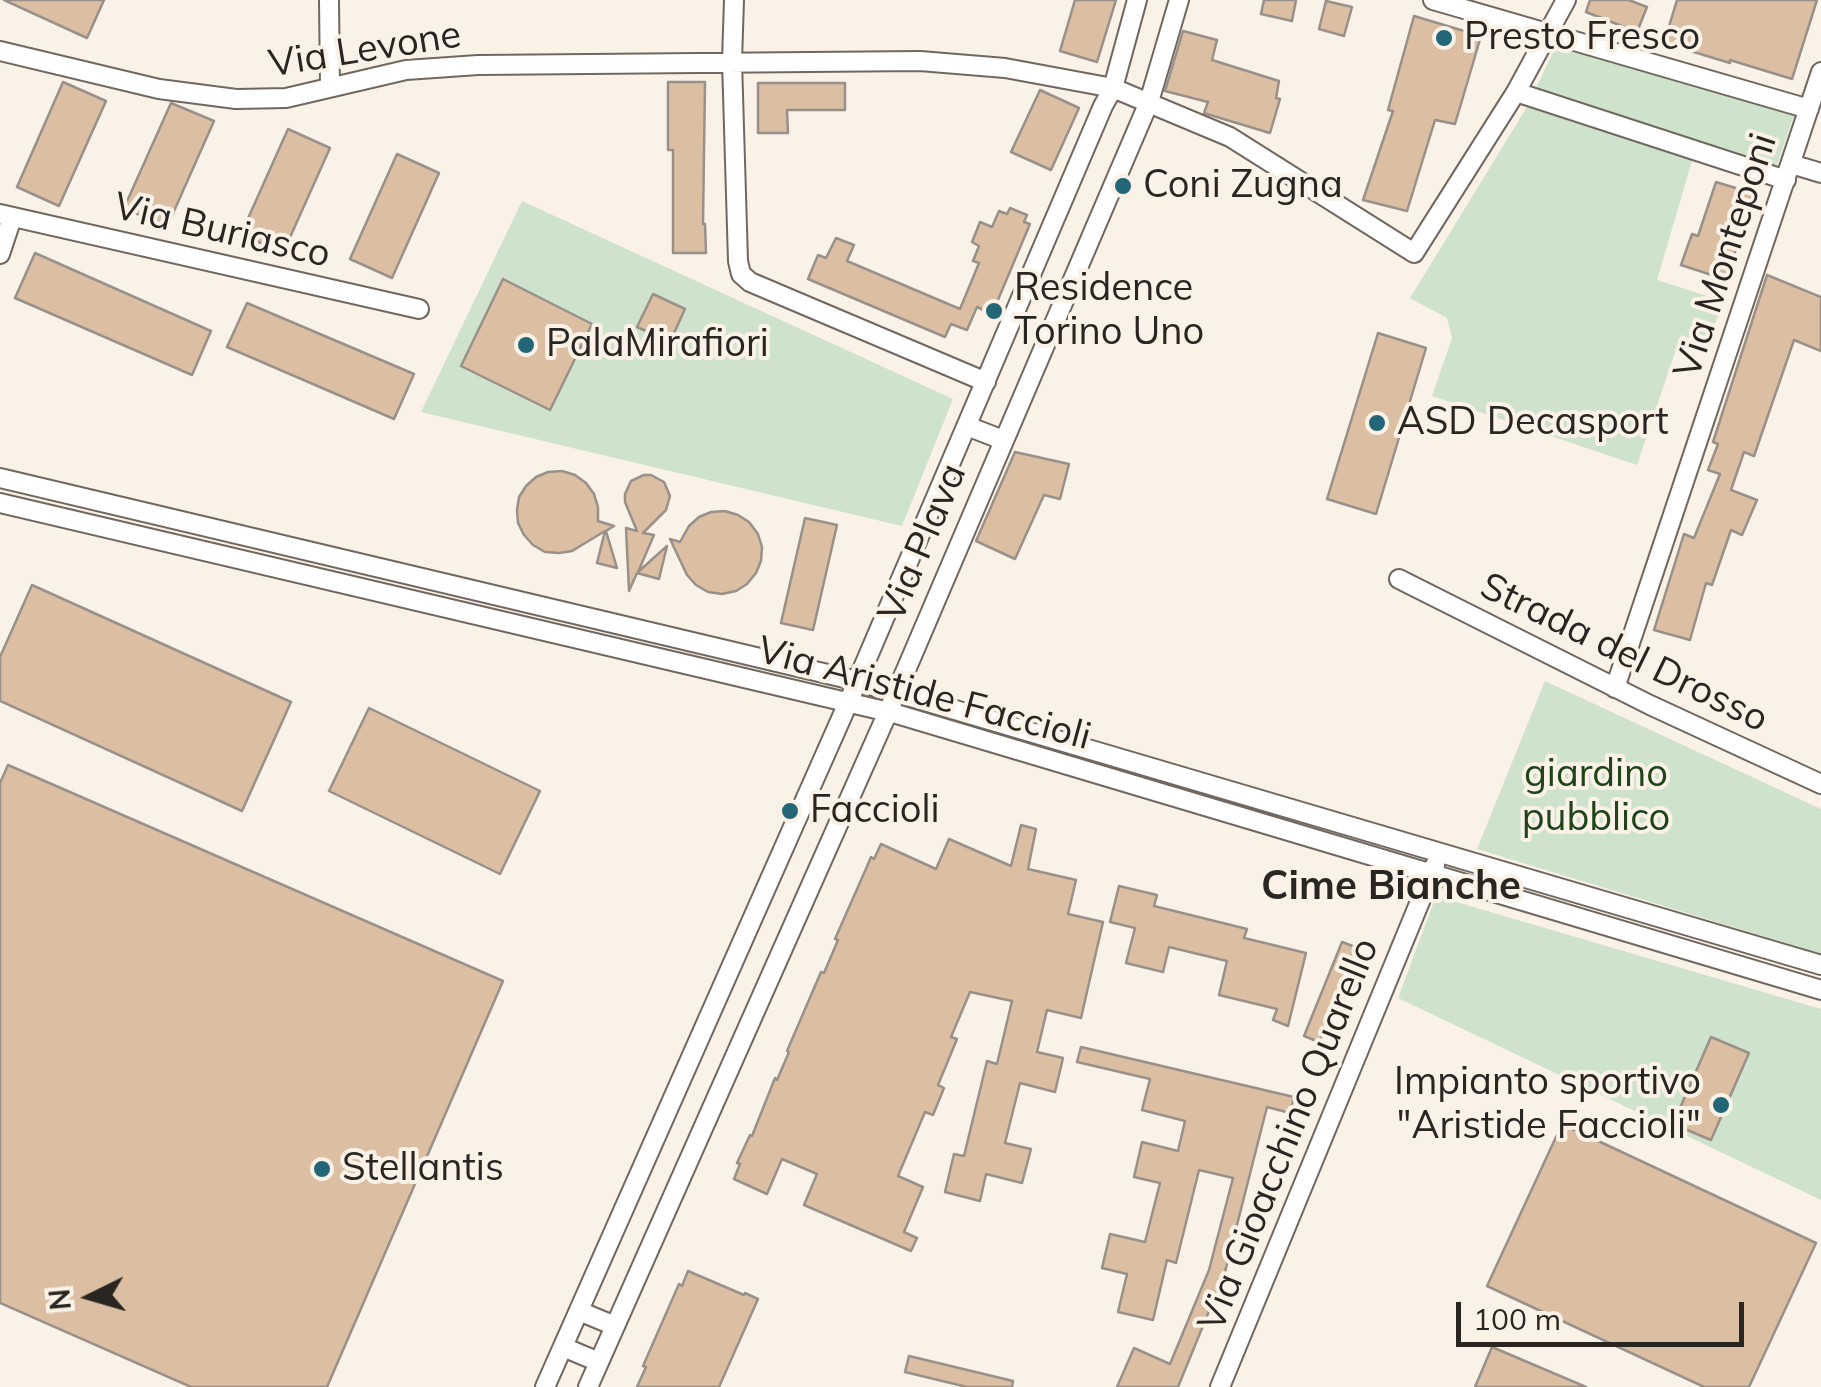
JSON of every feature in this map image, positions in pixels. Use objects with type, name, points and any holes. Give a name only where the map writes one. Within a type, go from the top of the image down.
[{"type":"street","points":[[329,0],[330,87]]},
{"type":"street","points":[[734,0],[732,61],[741,274],[750,282],[986,382]]},
{"type":"street","name":"Via Plava","points":[[545,1387],[848,703],[1113,88],[1137,0]]},
{"type":"street","name":"Via Plava","points":[[588,1387],[888,712],[1148,102],[1179,0]]},
{"type":"street","points":[[1433,0],[1809,110]]},
{"type":"street","points":[[1566,0],[1516,92],[1789,172],[1821,172]]},
{"type":"street","name":"Via Levone","points":[[0,51],[159,89],[236,100],[286,98],[406,70],[478,65],[920,61],[1005,68],[1113,88],[1230,137],[1414,253],[1516,92]]},
{"type":"street","name":"Via Monteponi","points":[[1615,688],[1821,72]]},
{"type":"street","name":"Via Buriasco","points":[[0,254],[6,216],[418,309]]},
{"type":"street","points":[[967,426],[1003,440]]},
{"type":"street","name":"Via Aristide Faccioli","points":[[0,478],[856,681],[1821,965]]},
{"type":"street","name":"Via Aristide Faccioli","points":[[0,502],[888,712],[1821,990]]},
{"type":"street","name":"Strada del Drosso","points":[[1399,579],[1615,688],[1821,784]]},
{"type":"street","name":"Via Gioacchino Quarello","points":[[1220,1387],[1440,852]]},
{"type":"street","points":[[579,1311],[615,1326]]},
{"type":"street","points":[[563,1347],[599,1362]]},
{"type":"green space","points":[[1558,42],[1796,110],[1776,167],[1534,92]]},
{"type":"green space","points":[[1527,107],[1692,161],[1657,280],[1723,301],[1708,345],[1681,335],[1637,465],[1432,396],[1452,338],[1447,318],[1410,298]]},
{"type":"green space","points":[[522,201],[953,399],[902,526],[421,412]]},
{"type":"green space","name":"giardino pubblico","points":[[1545,681],[1821,809],[1821,954],[1477,849]]},
{"type":"green space","name":"Impianto sportivo \"Aristide Faccioli\"","points":[[1436,896],[1821,1009],[1821,1200],[1398,998]]},
{"type":"building","points":[[4,0],[104,0],[87,38]]},
{"type":"building","points":[[1075,0],[1116,0],[1097,62],[1060,51]]},
{"type":"building","points":[[1264,0],[1296,0],[1292,21],[1261,14]]},
{"type":"building","points":[[1590,0],[1629,0],[1647,7],[1637,32],[1586,12]]},
{"type":"building","points":[[1677,0],[1817,0],[1792,79],[1664,43]]},
{"type":"building","points":[[1326,1],[1352,7],[1344,36],[1319,29]]},
{"type":"building","points":[[1414,16],[1481,36],[1455,124],[1435,120],[1407,211],[1363,200],[1393,111],[1388,110]]},
{"type":"building","points":[[1183,31],[1217,40],[1212,60],[1279,81],[1276,98],[1280,99],[1270,133],[1204,113],[1208,102],[1165,91]]},
{"type":"building","points":[[63,82],[106,101],[59,206],[17,187]]},
{"type":"building","points":[[668,82],[705,82],[706,253],[673,253],[673,150],[668,150]]},
{"type":"building","points":[[758,83],[845,83],[845,110],[787,110],[788,133],[758,133]]},
{"type":"building","points":[[1040,90],[1079,108],[1051,170],[1011,152]]},
{"type":"building","points":[[171,103],[214,121],[167,227],[124,208]]},
{"type":"building","points":[[288,129],[330,148],[283,253],[241,234]]},
{"type":"building","points":[[397,154],[439,173],[392,278],[350,259]]},
{"type":"building","points":[[1716,182],[1752,193],[1727,280],[1681,265],[1692,234],[1698,236]]},
{"type":"building","points":[[1010,208],[1027,215],[1024,222],[1030,224],[992,314],[977,307],[967,330],[951,324],[945,337],[808,279],[818,255],[826,258],[836,238],[854,245],[847,261],[960,309],[979,263],[973,261],[979,246],[972,242],[980,222],[992,227],[999,211],[1007,214]]},
{"type":"building","points":[[35,253],[211,331],[192,375],[15,298]]},
{"type":"building","points":[[1767,275],[1821,297],[1821,351],[1794,340],[1754,456],[1744,452],[1731,490],[1757,500],[1742,535],[1731,530],[1712,585],[1706,583],[1690,640],[1654,630],[1684,534],[1694,538],[1720,474],[1708,470],[1718,444],[1713,442]]},
{"type":"building","name":"PalaMirafiori","points":[[503,279],[592,324],[550,410],[461,366]]},
{"type":"building","points":[[653,294],[685,309],[670,342],[637,327]]},
{"type":"building","points":[[247,303],[414,374],[394,419],[227,347]]},
{"type":"building","name":"ASD Decasport","points":[[1378,333],[1426,348],[1376,514],[1327,499]]},
{"type":"building","points":[[1015,452],[1069,464],[1060,499],[1044,495],[1015,559],[976,541]]},
{"type":"building","points":[[562,471],[586,483],[594,494],[598,521],[614,526],[606,531],[617,568],[597,563],[605,531],[572,551],[559,553],[545,552],[524,535],[518,523],[519,497],[536,477]]},
{"type":"building","points":[[644,475],[664,482],[670,496],[666,510],[643,533],[654,535],[638,572],[667,546],[659,579],[637,573],[629,591],[626,528],[637,531],[625,494],[631,481]]},
{"type":"building","points":[[725,511],[749,522],[762,547],[761,561],[747,584],[722,594],[696,585],[670,539],[680,542],[699,517]]},
{"type":"building","points":[[805,518],[837,525],[813,630],[781,623]]},
{"type":"building","points":[[32,585],[291,702],[242,811],[0,701],[0,657]]},
{"type":"building","points":[[369,708],[540,791],[500,874],[329,791]]},
{"type":"building","points":[[8,765],[503,981],[327,1387],[191,1387],[0,1303],[0,783]]},
{"type":"building","points":[[1021,825],[1036,829],[1028,869],[1076,880],[1068,914],[1103,922],[1081,1018],[1047,1010],[1037,1052],[1063,1058],[1055,1092],[1020,1083],[1005,1143],[1031,1149],[1022,1183],[986,1174],[980,1201],[945,1192],[954,1154],[964,1156],[987,1061],[997,1064],[1012,1001],[970,992],[951,1037],[957,1039],[938,1085],[944,1088],[933,1115],[925,1112],[898,1176],[923,1187],[904,1232],[917,1238],[911,1251],[804,1205],[817,1174],[782,1159],[767,1194],[734,1179],[740,1164],[737,1163],[777,1080],[821,972],[824,973],[838,940],[835,939],[871,857],[874,859],[881,844],[936,869],[949,839],[1011,866]]},
{"type":"building","points":[[1119,886],[1157,895],[1154,906],[1247,929],[1244,938],[1306,953],[1288,1026],[1273,1020],[1277,1009],[1219,995],[1227,961],[1169,947],[1163,972],[1126,963],[1135,928],[1110,922]]},
{"type":"building","points":[[1342,942],[1358,948],[1319,1042],[1304,1036]]},
{"type":"building","points":[[1711,1037],[1749,1053],[1711,1140],[1673,1124]]},
{"type":"building","points":[[1081,1047],[1294,1097],[1290,1113],[1267,1107],[1225,1272],[1178,1387],[1117,1387],[1134,1348],[1170,1364],[1209,1270],[1233,1178],[1199,1170],[1176,1263],[1167,1260],[1153,1320],[1118,1312],[1127,1274],[1102,1268],[1110,1234],[1145,1242],[1160,1183],[1134,1177],[1142,1142],[1178,1151],[1185,1121],[1142,1110],[1150,1079],[1077,1062]]},
{"type":"building","points":[[1562,1124],[1816,1243],[1749,1387],[1704,1387],[1487,1286]]},
{"type":"building","points":[[688,1271],[758,1299],[719,1387],[637,1387],[679,1284],[682,1286]]},
{"type":"building","points":[[1492,1347],[1586,1387],[1475,1387]]},
{"type":"building","points":[[909,1356],[1013,1381],[1012,1387],[967,1387],[905,1372]]},
{"type":"place","name":"Presto Fresco","points":[[1444,38]]},
{"type":"place","name":"Coni Zugna","points":[[1123,186]]},
{"type":"place","name":"Residence Torino Uno","points":[[994,311]]},
{"type":"place","name":"PalaMirafiori","points":[[526,345]]},
{"type":"place","name":"ASD Decasport","points":[[1377,423]]},
{"type":"place","name":"Faccioli","points":[[790,811]]},
{"type":"place","name":"Impianto sportivo \"Aristide Faccioli\"","points":[[1721,1105]]},
{"type":"place","name":"Stellantis","points":[[322,1169]]},
{"type":"district","name":"Cime Bianche","points":[[1391,887]]}]
